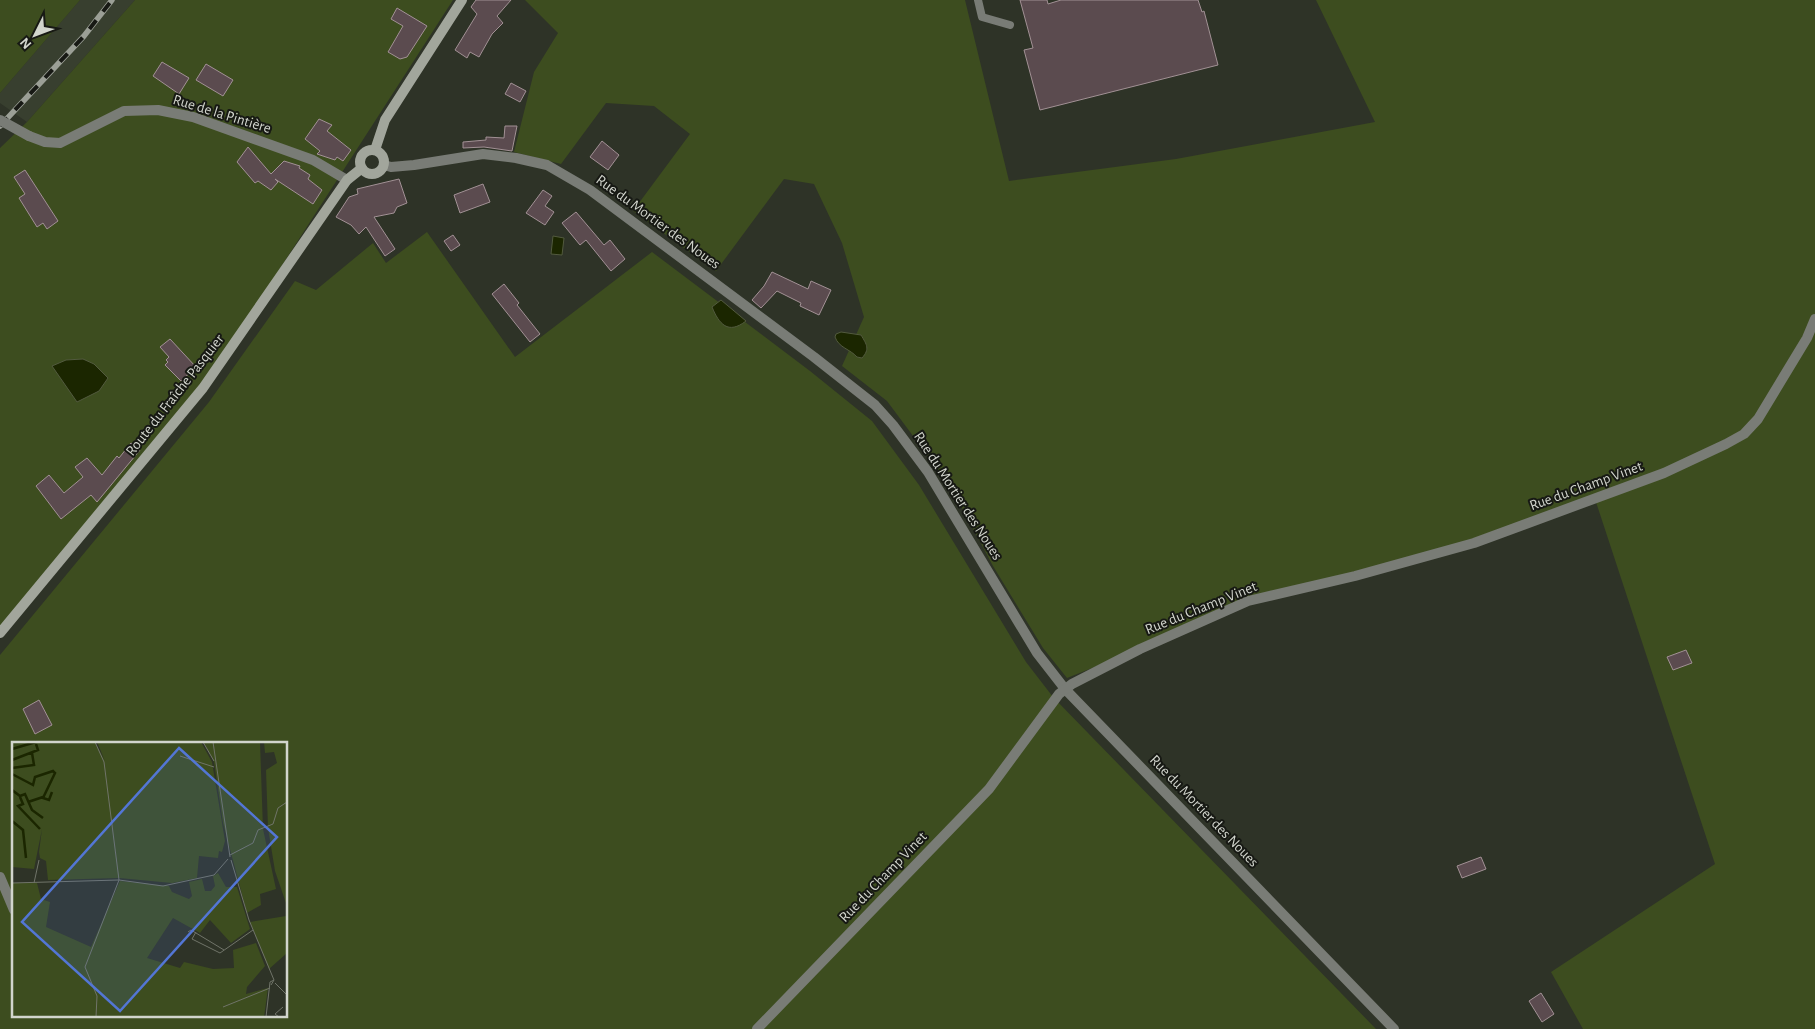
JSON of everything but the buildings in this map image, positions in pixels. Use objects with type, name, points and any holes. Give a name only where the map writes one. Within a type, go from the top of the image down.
[{"type":"main road","points":[[375,150],[385,120],[462,0]]},
{"type":"main road","points":[[370,150],[375,150],[382,156],[384,165],[381,170],[371,174],[362,168],[361,157],[370,150]]},
{"type":"main road","name":"Route du Fraîche Pasquier","points":[[0,633],[203,388],[347,180],[362,168]]},
{"type":"street","name":"Rue de la Pintière","points":[[0,120],[45,142],[60,143],[124,111],[158,110],[193,117],[313,160],[347,180]]},
{"type":"street","name":"Rue du Mortier des Noues","points":[[384,165],[391,167],[414,165],[483,154],[516,158],[547,165],[590,190],[814,357],[874,405],[893,425],[928,472],[1037,653],[1065,688],[1394,1029]]},
{"type":"street","name":"Rue du Champ Vinet","points":[[757,1029],[989,788],[1065,688],[1140,649],[1248,601],[1355,576],[1474,543],[1664,473],[1726,444],[1744,434],[1758,419],[1807,338],[1815,319]]},
{"type":"street","points":[[0,877],[12,905]]},
{"type":"lane","points":[[978,0],[982,17],[1010,24]]},
{"type":"shaded area","points":[[0,0],[80,0],[0,93]]},
{"type":"shaded area","points":[[80,0],[135,0],[27,122],[0,103],[0,93]]},
{"type":"shaded area","points":[[135,0],[453,0],[203,388],[0,633],[0,148],[27,122]]},
{"type":"shaded area","points":[[525,0],[965,0],[1009,181],[1176,159],[1375,122],[1316,0],[1815,0],[1815,1029],[1583,1029],[1551,972],[1715,864],[1595,499],[1474,543],[1248,601],[1140,649],[1067,678],[1043,648],[993,566],[956,497],[925,452],[887,401],[842,366],[864,317],[842,243],[814,184],[784,179],[716,271],[633,211],[690,134],[654,106],[606,103],[561,164],[514,152],[534,72],[558,33]]},
{"type":"shaded area","points":[[427,232],[515,357],[652,252],[810,371],[872,421],[919,485],[1026,662],[1053,697],[1376,1029],[0,1029],[0,655],[209,402],[295,281],[316,290],[373,243],[386,263]]},
{"type":"shaded area","points":[[553,236],[564,238],[562,255],[551,254]]},
{"type":"shaded area","points":[[721,300],[746,321],[734,327],[725,326],[721,323],[712,307]]},
{"type":"shaded area","points":[[841,332],[861,335],[867,347],[862,358],[857,357],[839,344],[835,337],[836,334]]},
{"type":"shaded area","points":[[83,359],[94,364],[108,378],[99,391],[77,402],[52,366],[66,360]]},
{"type":"railway","points":[[0,126],[84,36],[112,0]]}]
